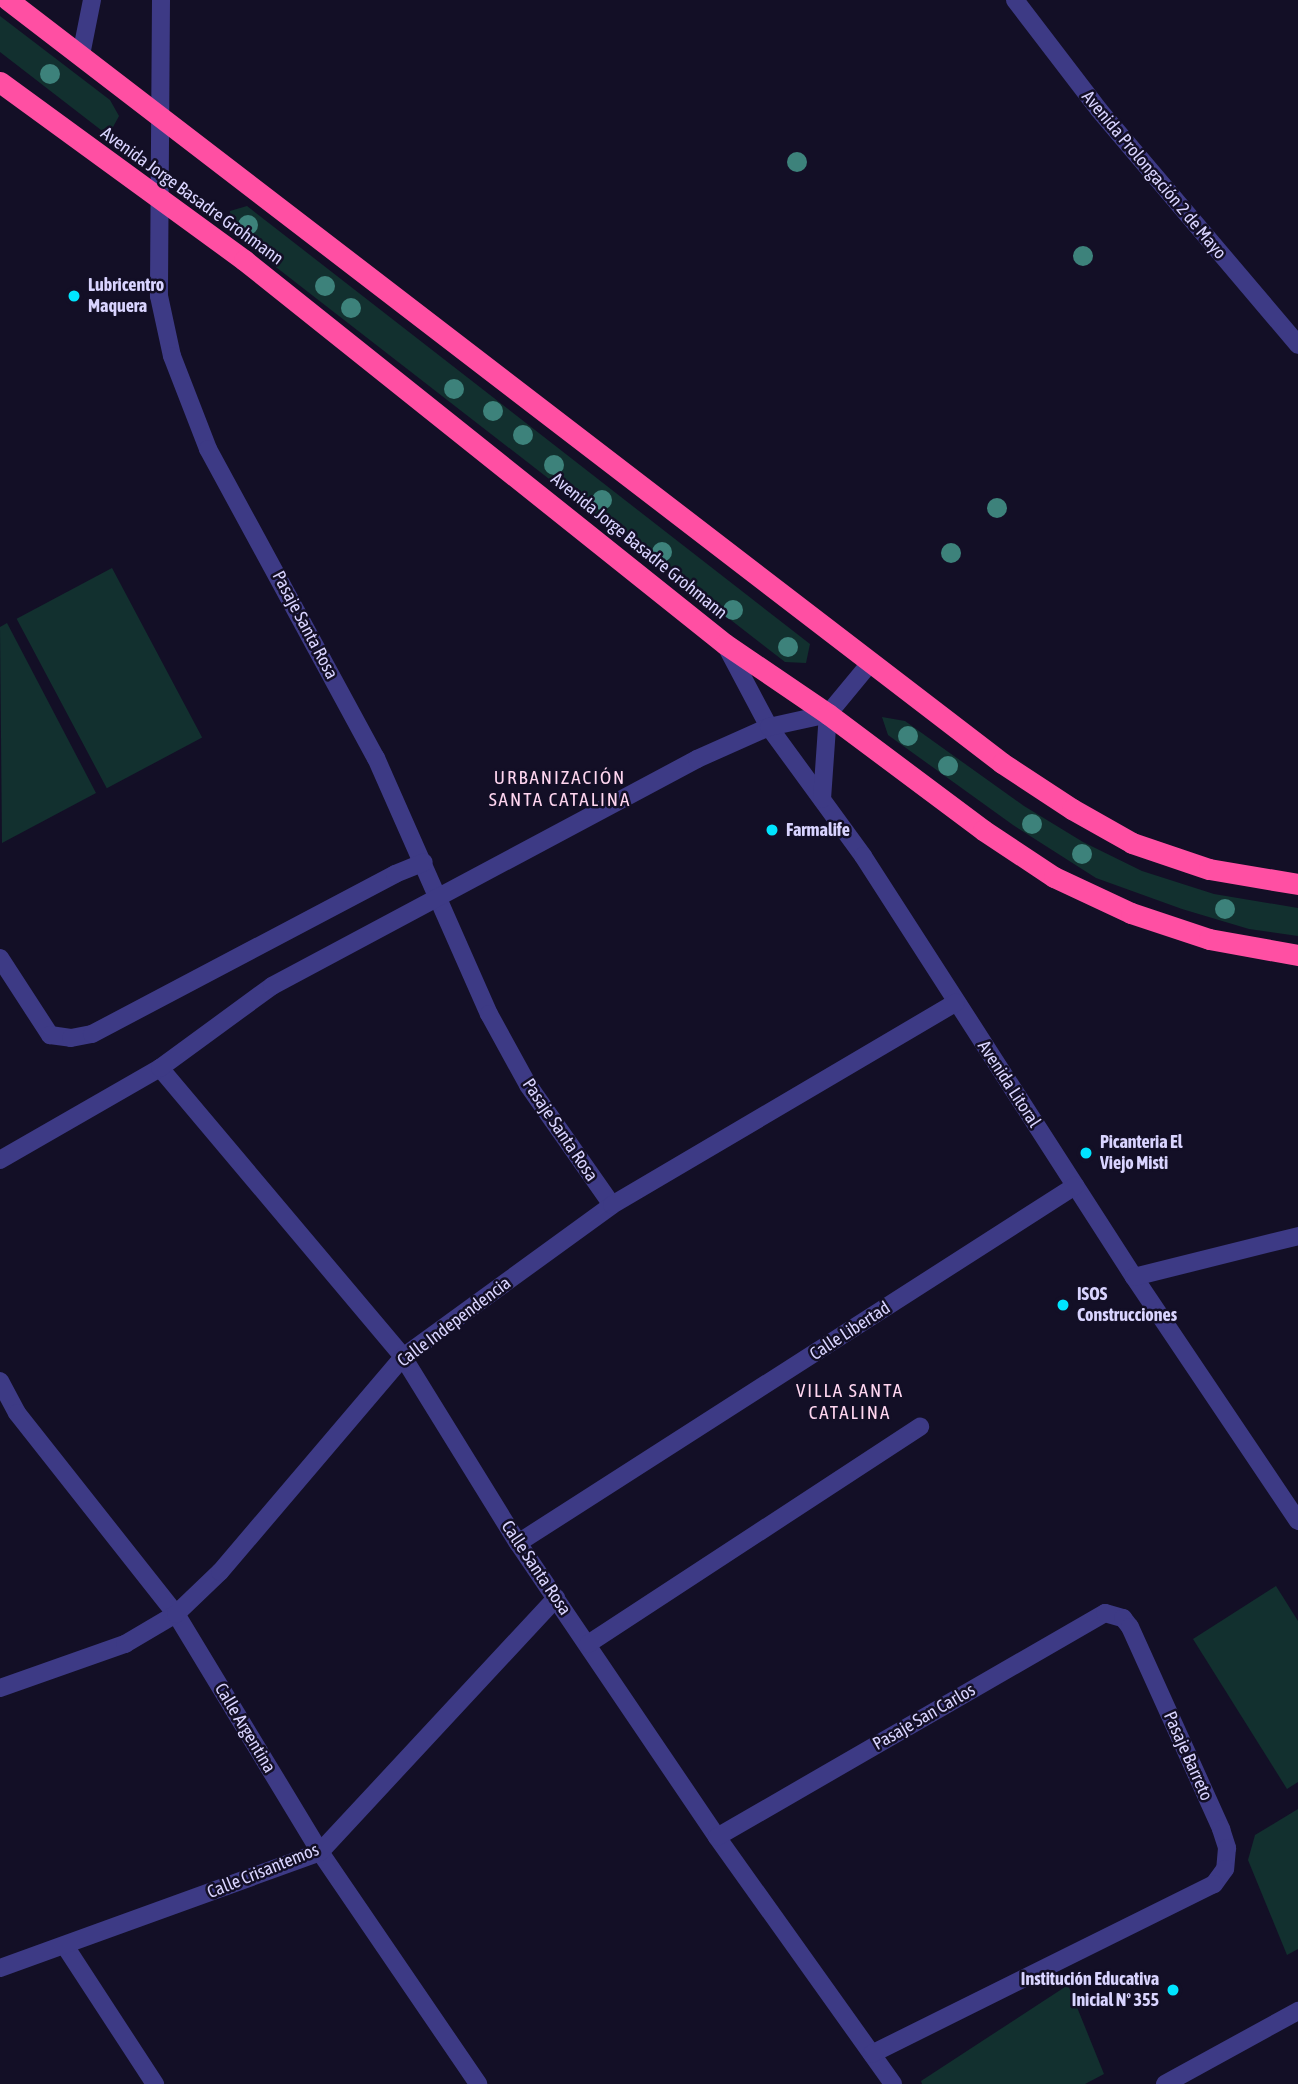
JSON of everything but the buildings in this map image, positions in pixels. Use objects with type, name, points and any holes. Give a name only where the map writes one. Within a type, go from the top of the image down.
[{"type":"highway","points":[[8,0],[1002,763],[1072,809],[1132,842],[1209,869],[1298,884]]},
{"type":"highway","name":"Avenida Jorge Basadre Grohmann","points":[[0,82],[159,201],[244,260],[725,644],[828,714],[983,830],[1054,877],[1131,913],[1209,939],[1298,955]]},
{"type":"street","points":[[81,55],[92,0]]},
{"type":"street","name":"Pasaje Santa Rosa","points":[[161,0],[159,296],[172,356],[208,449],[376,758],[489,1014],[522,1073],[612,1205]]},
{"type":"street","name":"Avenida Prolongación 2 de Mayo","points":[[1016,0],[1099,110],[1298,345]]},
{"type":"street","name":"Avenida Litoral","points":[[725,644],[769,727],[863,856],[1134,1277],[1298,1521]]},
{"type":"street","points":[[822,799],[828,714],[871,662]]},
{"type":"street","points":[[0,1160],[160,1068],[272,986],[697,759],[769,727],[828,714]]},
{"type":"street","points":[[0,958],[50,1035],[71,1038],[92,1034],[395,874],[424,862]]},
{"type":"street","name":"Calle Independencia","points":[[0,1688],[125,1644],[176,1614],[220,1572],[403,1357],[612,1205],[956,1002]]},
{"type":"street","name":"Calle Santa Rosa","points":[[160,1068],[403,1357],[555,1598],[893,2084]]},
{"type":"street","name":"Calle Libertad","points":[[518,1543],[1075,1186]]},
{"type":"street","points":[[1134,1277],[1298,1236]]},
{"type":"street","name":"Calle Argentina","points":[[0,1381],[17,1413],[176,1614],[320,1852],[478,2084]]},
{"type":"street","points":[[588,1644],[920,1427]]},
{"type":"street","name":"Calle Crisantemos","points":[[0,1968],[320,1852],[555,1598]]},
{"type":"street","name":"Pasaje San Carlos","points":[[718,1836],[1105,1613],[1123,1618],[1130,1628]]},
{"type":"street","name":"Pasaje Barreto","points":[[872,2054],[1214,1884],[1226,1868],[1227,1848],[1130,1628]]},
{"type":"street","points":[[65,1946],[155,2084]]},
{"type":"street","points":[[1165,2084],[1298,2011]]},
{"type":"green space","points":[[0,16],[110,100],[119,116],[113,127],[101,130],[0,52]]},
{"type":"green space","points":[[247,206],[810,644],[806,663],[785,662],[232,233],[230,211]]},
{"type":"green space","points":[[112,568],[202,738],[107,788],[17,619]]},
{"type":"green space","points":[[7,623],[96,793],[2,843],[0,627]]},
{"type":"green space","points":[[882,717],[905,721],[1024,806],[1083,842],[1142,871],[1214,894],[1298,908],[1298,936],[1249,929],[1182,909],[1096,878],[1013,825],[888,735]]},
{"type":"green space","points":[[1276,1586],[1298,1621],[1298,1782],[1287,1789],[1193,1639]]},
{"type":"green space","points":[[1298,1809],[1298,1949],[1287,1955],[1248,1860],[1255,1835]]},
{"type":"green space","points":[[1068,1985],[1104,2074],[1085,2084],[922,2084],[921,2081]]},
{"type":"place","name":"Lubricentro Maquera","points":[[74,296]]},
{"type":"place","name":"Farmalife","points":[[772,830]]},
{"type":"place","name":"Picanteria El Viejo Misti","points":[[1086,1153]]},
{"type":"place","name":"ISOS Construcciones","points":[[1063,1305]]},
{"type":"place","name":"Institución Educativa Inicial Nº 355","points":[[1173,1990]]},
{"type":"district","name":"URBANIZACIÓN SANTA CATALINA","points":[[560,789]]},
{"type":"district","name":"VILLA SANTA CATALINA","points":[[850,1402]]}]
